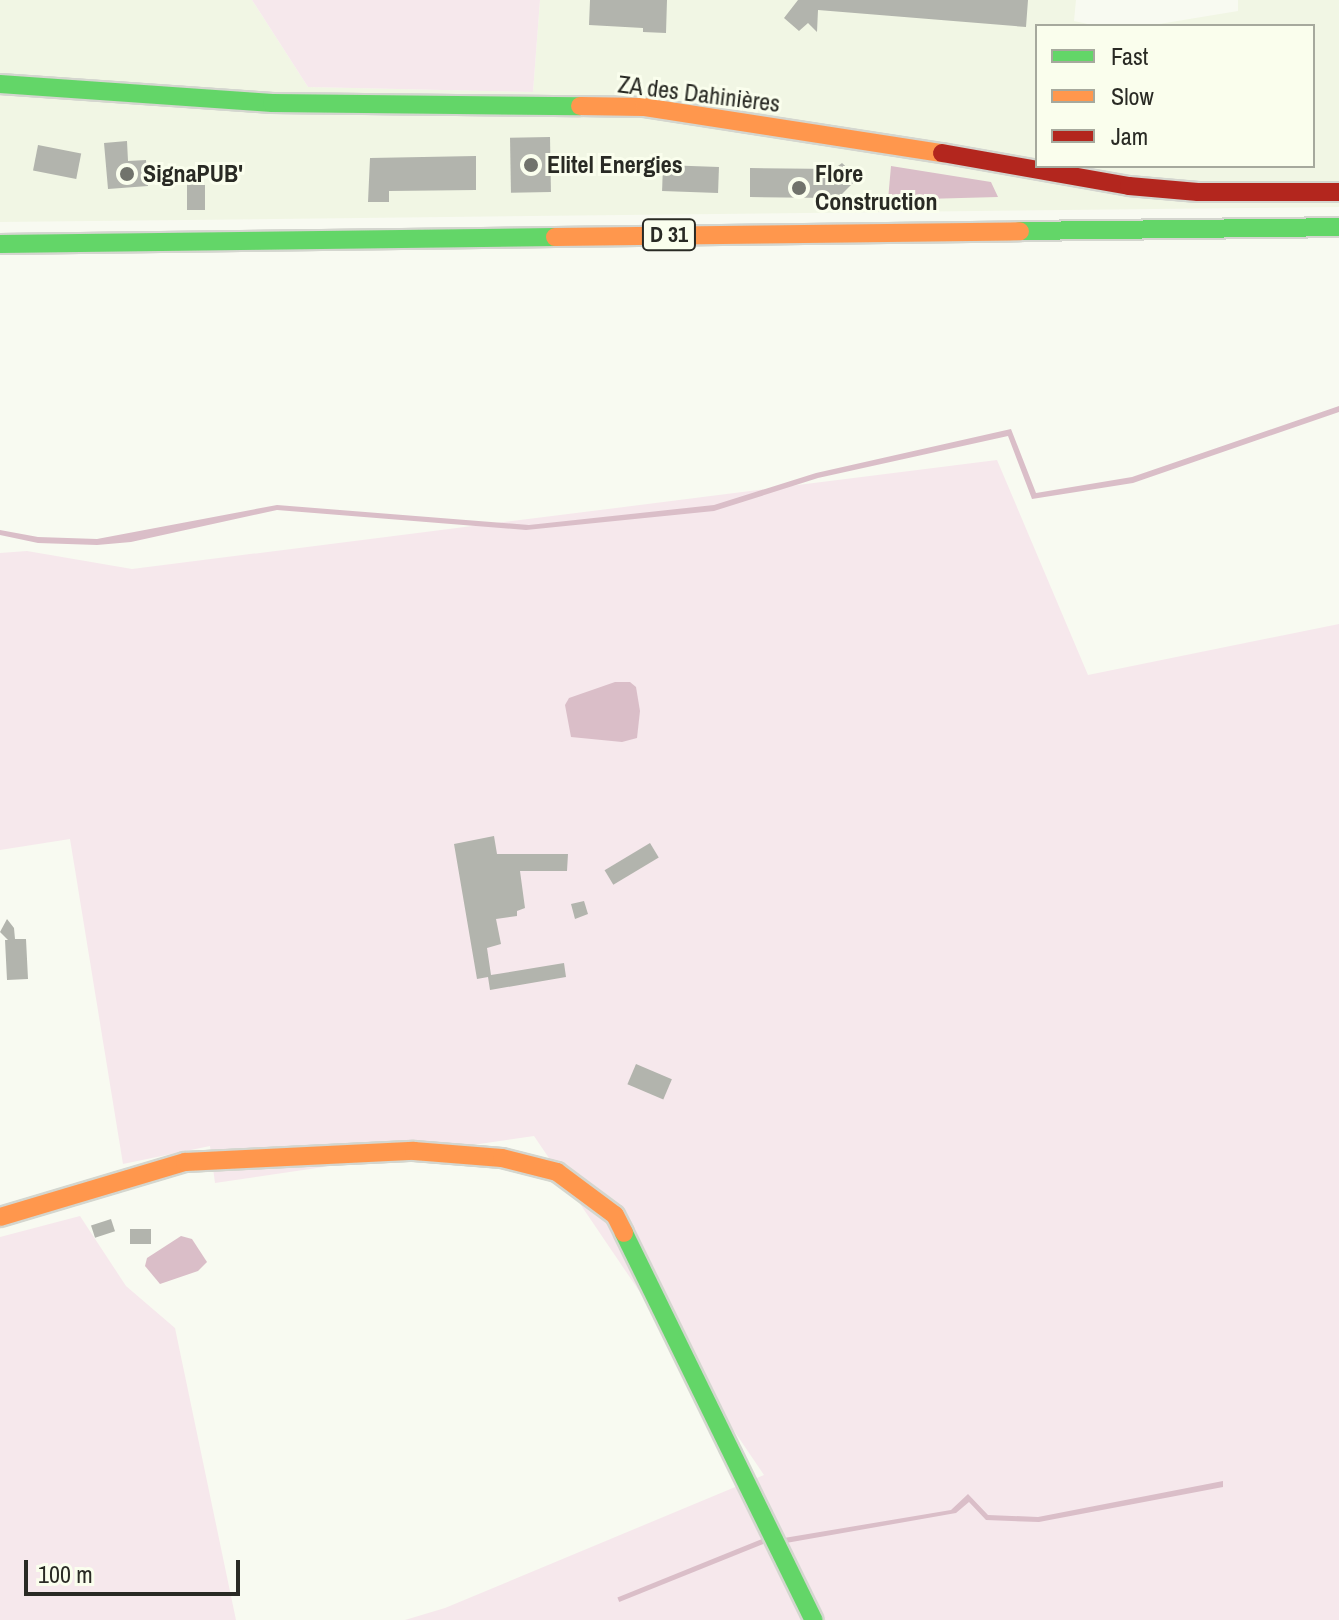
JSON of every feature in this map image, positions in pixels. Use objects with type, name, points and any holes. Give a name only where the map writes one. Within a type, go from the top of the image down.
[{"type":"street","name":"ZA des Dahinières","points":[[0,84],[272,103],[644,107],[870,140],[1114,185],[1198,192],[1339,192]]},
{"type":"street","name":"D 31","points":[[0,244],[1339,227]]},
{"type":"street","points":[[0,1217],[185,1162],[414,1151],[502,1158],[557,1172],[615,1215],[814,1620]]},
{"type":"shaded area","points":[[0,0],[252,0],[308,87],[533,92],[540,0],[1076,0],[1074,21],[1088,24],[1035,24],[1035,168],[1315,168],[1315,24],[1159,24],[1238,11],[1238,0],[1339,0],[1339,207],[0,222]]},
{"type":"shaded area","points":[[252,0],[540,0],[533,92],[308,87]]},
{"type":"shaded area","points":[[891,166],[991,182],[998,197],[888,200]]},
{"type":"shaded area","points":[[1339,406],[1339,412],[1133,483],[1032,499],[1008,436],[818,478],[714,511],[526,530],[277,510],[131,542],[97,545],[38,543],[0,535],[0,530],[38,537],[97,539],[277,505],[529,525],[714,505],[816,473],[1011,429],[1036,493],[1132,477]]},
{"type":"shaded area","points":[[997,460],[1088,675],[1339,624],[1339,1620],[405,1620],[445,1608],[764,1475],[534,1136],[215,1183],[210,1146],[123,1164],[70,839],[0,850],[0,553],[27,551],[132,569]]},
{"type":"shaded area","points":[[615,682],[630,682],[636,687],[640,711],[637,738],[622,742],[571,737],[565,705],[569,698]]},
{"type":"shaded area","points":[[80,1216],[126,1286],[175,1328],[236,1620],[0,1620],[0,1237]]},
{"type":"shaded area","points":[[181,1236],[192,1239],[207,1262],[198,1271],[160,1284],[145,1266],[147,1258]]},
{"type":"shaded area","points":[[1223,1481],[1223,1487],[1039,1522],[986,1520],[969,1502],[956,1513],[786,1543],[784,1538],[951,1510],[968,1494],[988,1515],[1038,1517]]},
{"type":"shaded area","points":[[762,1539],[764,1544],[619,1602],[617,1597]]},
{"type":"building","points":[[590,0],[667,0],[666,33],[643,32],[643,28],[589,25]]},
{"type":"building","points":[[798,0],[1028,0],[1026,27],[818,10],[817,32],[808,23],[799,31],[784,18]]},
{"type":"building","name":"Elitel Energies","points":[[550,137],[551,192],[511,193],[510,138]]},
{"type":"building","name":"SignaPUB'","points":[[127,141],[128,161],[146,160],[148,186],[108,189],[104,143]]},
{"type":"building","points":[[38,145],[81,153],[76,179],[33,171]]},
{"type":"building","points":[[476,156],[476,190],[389,191],[389,202],[368,202],[370,158]]},
{"type":"building","name":"Flore Construction","points":[[842,163],[858,178],[834,202],[830,198],[750,197],[750,168],[834,169]]},
{"type":"building","points":[[663,165],[719,167],[718,193],[662,191]]},
{"type":"building","points":[[187,167],[200,167],[199,185],[205,185],[205,210],[187,210]]},
{"type":"building","points":[[494,836],[497,854],[568,854],[567,871],[520,871],[525,908],[517,911],[517,916],[496,919],[501,944],[487,948],[491,975],[564,963],[566,977],[490,990],[488,977],[477,979],[454,844]]},
{"type":"building","points":[[650,843],[659,858],[613,885],[605,870]]},
{"type":"building","points":[[584,901],[588,914],[575,919],[571,904]]},
{"type":"building","points":[[7,919],[14,928],[15,939],[26,939],[28,979],[7,980],[5,940],[8,940],[0,932]]},
{"type":"building","points":[[636,1064],[672,1079],[663,1099],[627,1084]]},
{"type":"building","points":[[111,1219],[115,1231],[95,1238],[91,1225]]},
{"type":"building","points":[[130,1229],[151,1229],[151,1244],[130,1244]]},
{"type":"traffic: fast","points":[[0,84],[272,103],[580,106]]},
{"type":"traffic: fast","points":[[1020,231],[1339,227]]},
{"type":"traffic: fast","points":[[0,244],[555,237]]},
{"type":"traffic: fast","points":[[624,1233],[814,1620]]},
{"type":"traffic: slow","points":[[580,106],[644,107],[942,153]]},
{"type":"traffic: slow","points":[[555,237],[1020,231]]},
{"type":"traffic: slow","points":[[0,1217],[185,1162],[414,1151],[502,1158],[557,1172],[615,1215],[624,1233]]},
{"type":"traffic: jam","points":[[942,153],[1129,186],[1198,192],[1339,192]]},
{"type":"place","name":"Elitel Energies","points":[[531,165]]},
{"type":"place","name":"SignaPUB'","points":[[127,174]]},
{"type":"place","name":"Flore Construction","points":[[799,188]]}]
